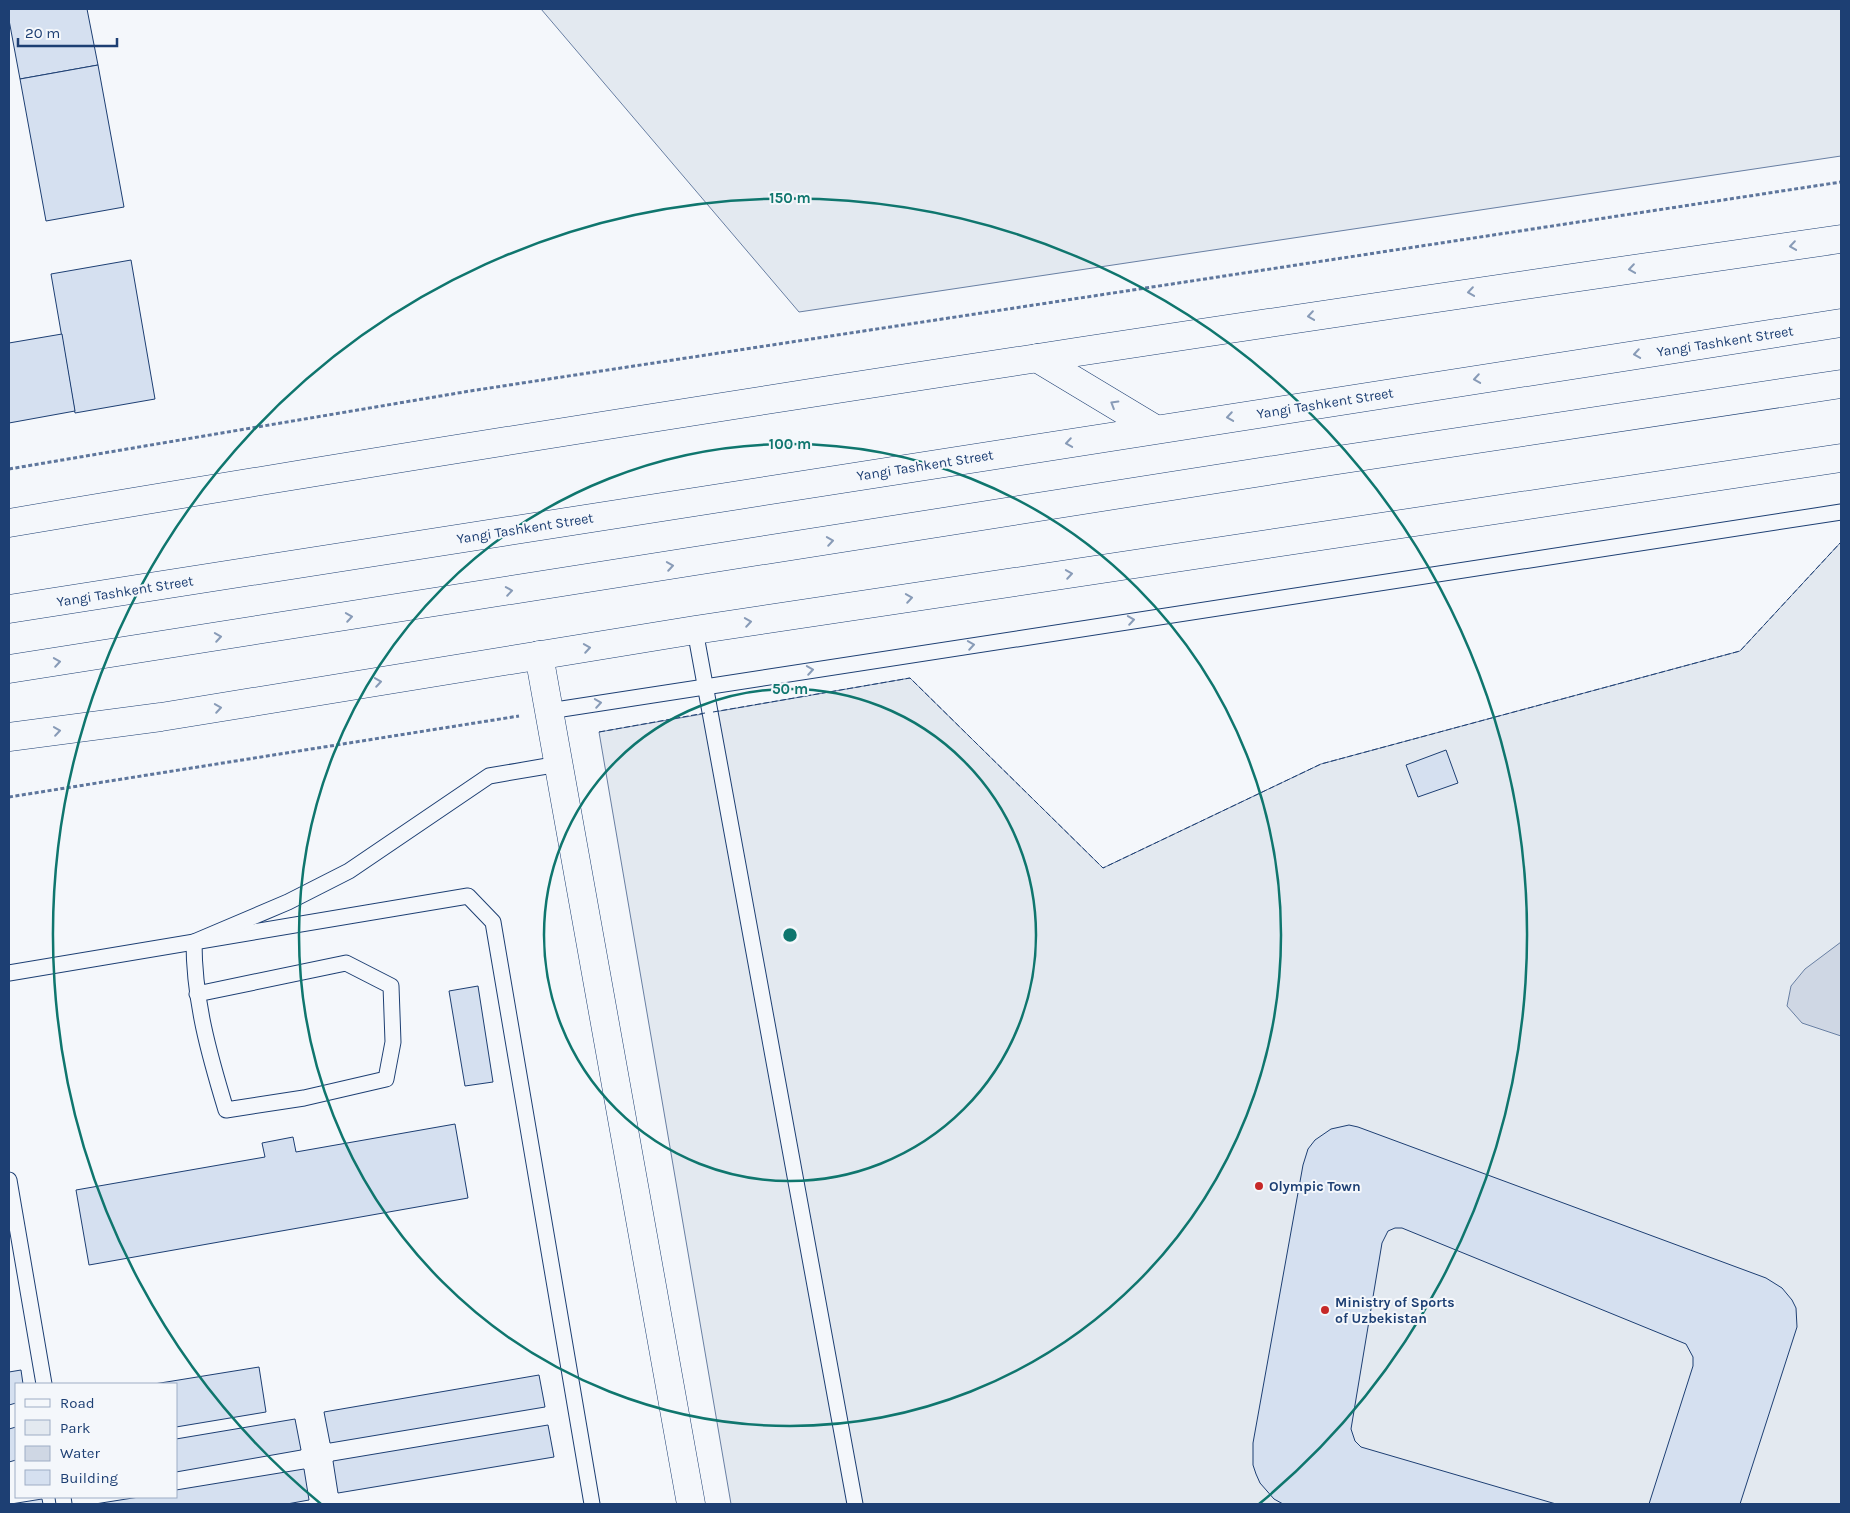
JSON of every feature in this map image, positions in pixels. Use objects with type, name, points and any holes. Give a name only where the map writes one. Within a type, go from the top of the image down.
[{"type":"main road","points":[[9,523],[223,487],[1037,358],[1297,318],[1841,239]]},
{"type":"main road","name":"Yangi Tashkent Street","points":[[9,609],[1841,323]]},
{"type":"main road","points":[[1037,358],[1155,429]]},
{"type":"main road","points":[[9,669],[1309,465],[1841,384]]},
{"type":"main road","points":[[9,737],[161,717],[695,630],[1841,458]]},
{"type":"main road","points":[[539,655],[691,1504]]},
{"type":"lane","points":[[549,711],[1841,512]]},
{"type":"lane","points":[[695,630],[855,1504]]},
{"type":"lane","points":[[194,942],[288,902],[349,871],[489,776],[559,764]]},
{"type":"lane","points":[[9,973],[468,896],[493,922],[592,1504]]},
{"type":"lane","points":[[194,942],[197,994],[204,1034],[226,1110],[304,1098],[386,1079],[393,1042],[391,986],[346,963],[197,994]]},
{"type":"lane","points":[[9,1180],[44,1383]]},
{"type":"path","points":[[9,469],[470,391],[1841,182]]},
{"type":"path","points":[[9,797],[549,711]]},
{"type":"green space","points":[[541,9],[1841,9],[1841,156],[799,312]]},
{"type":"green space","name":"Olympic Town","points":[[1841,542],[1841,1504],[731,1504],[599,732],[910,678],[1103,868],[1321,764],[1740,651]]},
{"type":"water","points":[[1841,942],[1841,1036],[1802,1023],[1787,1006],[1791,986],[1805,969]]},
{"type":"building","points":[[9,9],[87,9],[98,65],[20,79],[9,20]]},
{"type":"building","points":[[98,65],[124,207],[46,221],[20,79]]},
{"type":"building","points":[[131,260],[155,399],[75,413],[51,274]]},
{"type":"building","points":[[62,334],[75,411],[9,423],[9,343]]},
{"type":"building","points":[[1446,750],[1458,783],[1418,797],[1406,765]]},
{"type":"building","points":[[478,986],[493,1082],[465,1086],[449,991]]},
{"type":"building","points":[[455,1124],[468,1198],[89,1265],[76,1190],[265,1157],[262,1143],[293,1137],[296,1152]]},
{"type":"building","points":[[1349,1125],[1766,1278],[1782,1288],[1796,1308],[1797,1327],[1740,1504],[1649,1504],[1693,1366],[1693,1357],[1686,1344],[1402,1228],[1388,1231],[1382,1243],[1351,1429],[1355,1441],[1361,1447],[1556,1504],[1283,1504],[1274,1499],[1260,1483],[1256,1474],[1253,1465],[1253,1443],[1303,1165],[1308,1149],[1315,1140],[1331,1129]]},
{"type":"building","points":[[259,1367],[266,1412],[178,1427],[178,1383],[160,1383]]},
{"type":"building","points":[[21,1370],[23,1383],[15,1383],[15,1403],[9,1405],[9,1372]]},
{"type":"building","points":[[539,1375],[545,1407],[330,1443],[324,1412]]},
{"type":"building","points":[[295,1419],[301,1450],[178,1472],[178,1439]]},
{"type":"building","points":[[548,1425],[554,1457],[338,1493],[333,1461]]},
{"type":"building","points":[[15,1427],[15,1460],[9,1462],[9,1429]]},
{"type":"building","points":[[304,1469],[309,1500],[287,1504],[95,1504],[133,1498],[178,1498],[178,1490]]},
{"type":"building","points":[[42,1499],[43,1504],[11,1504]]},
{"type":"fence","points":[[713,712],[910,678],[1103,868],[1321,764],[1740,651],[1841,542]]},
{"type":"fence","points":[[599,732],[705,713]]},
{"type":"place","name":"Olympic Town","points":[[1259,1186]]},
{"type":"place","name":"Ministry of Sports of Uzbekistan","points":[[1325,1310]]}]
